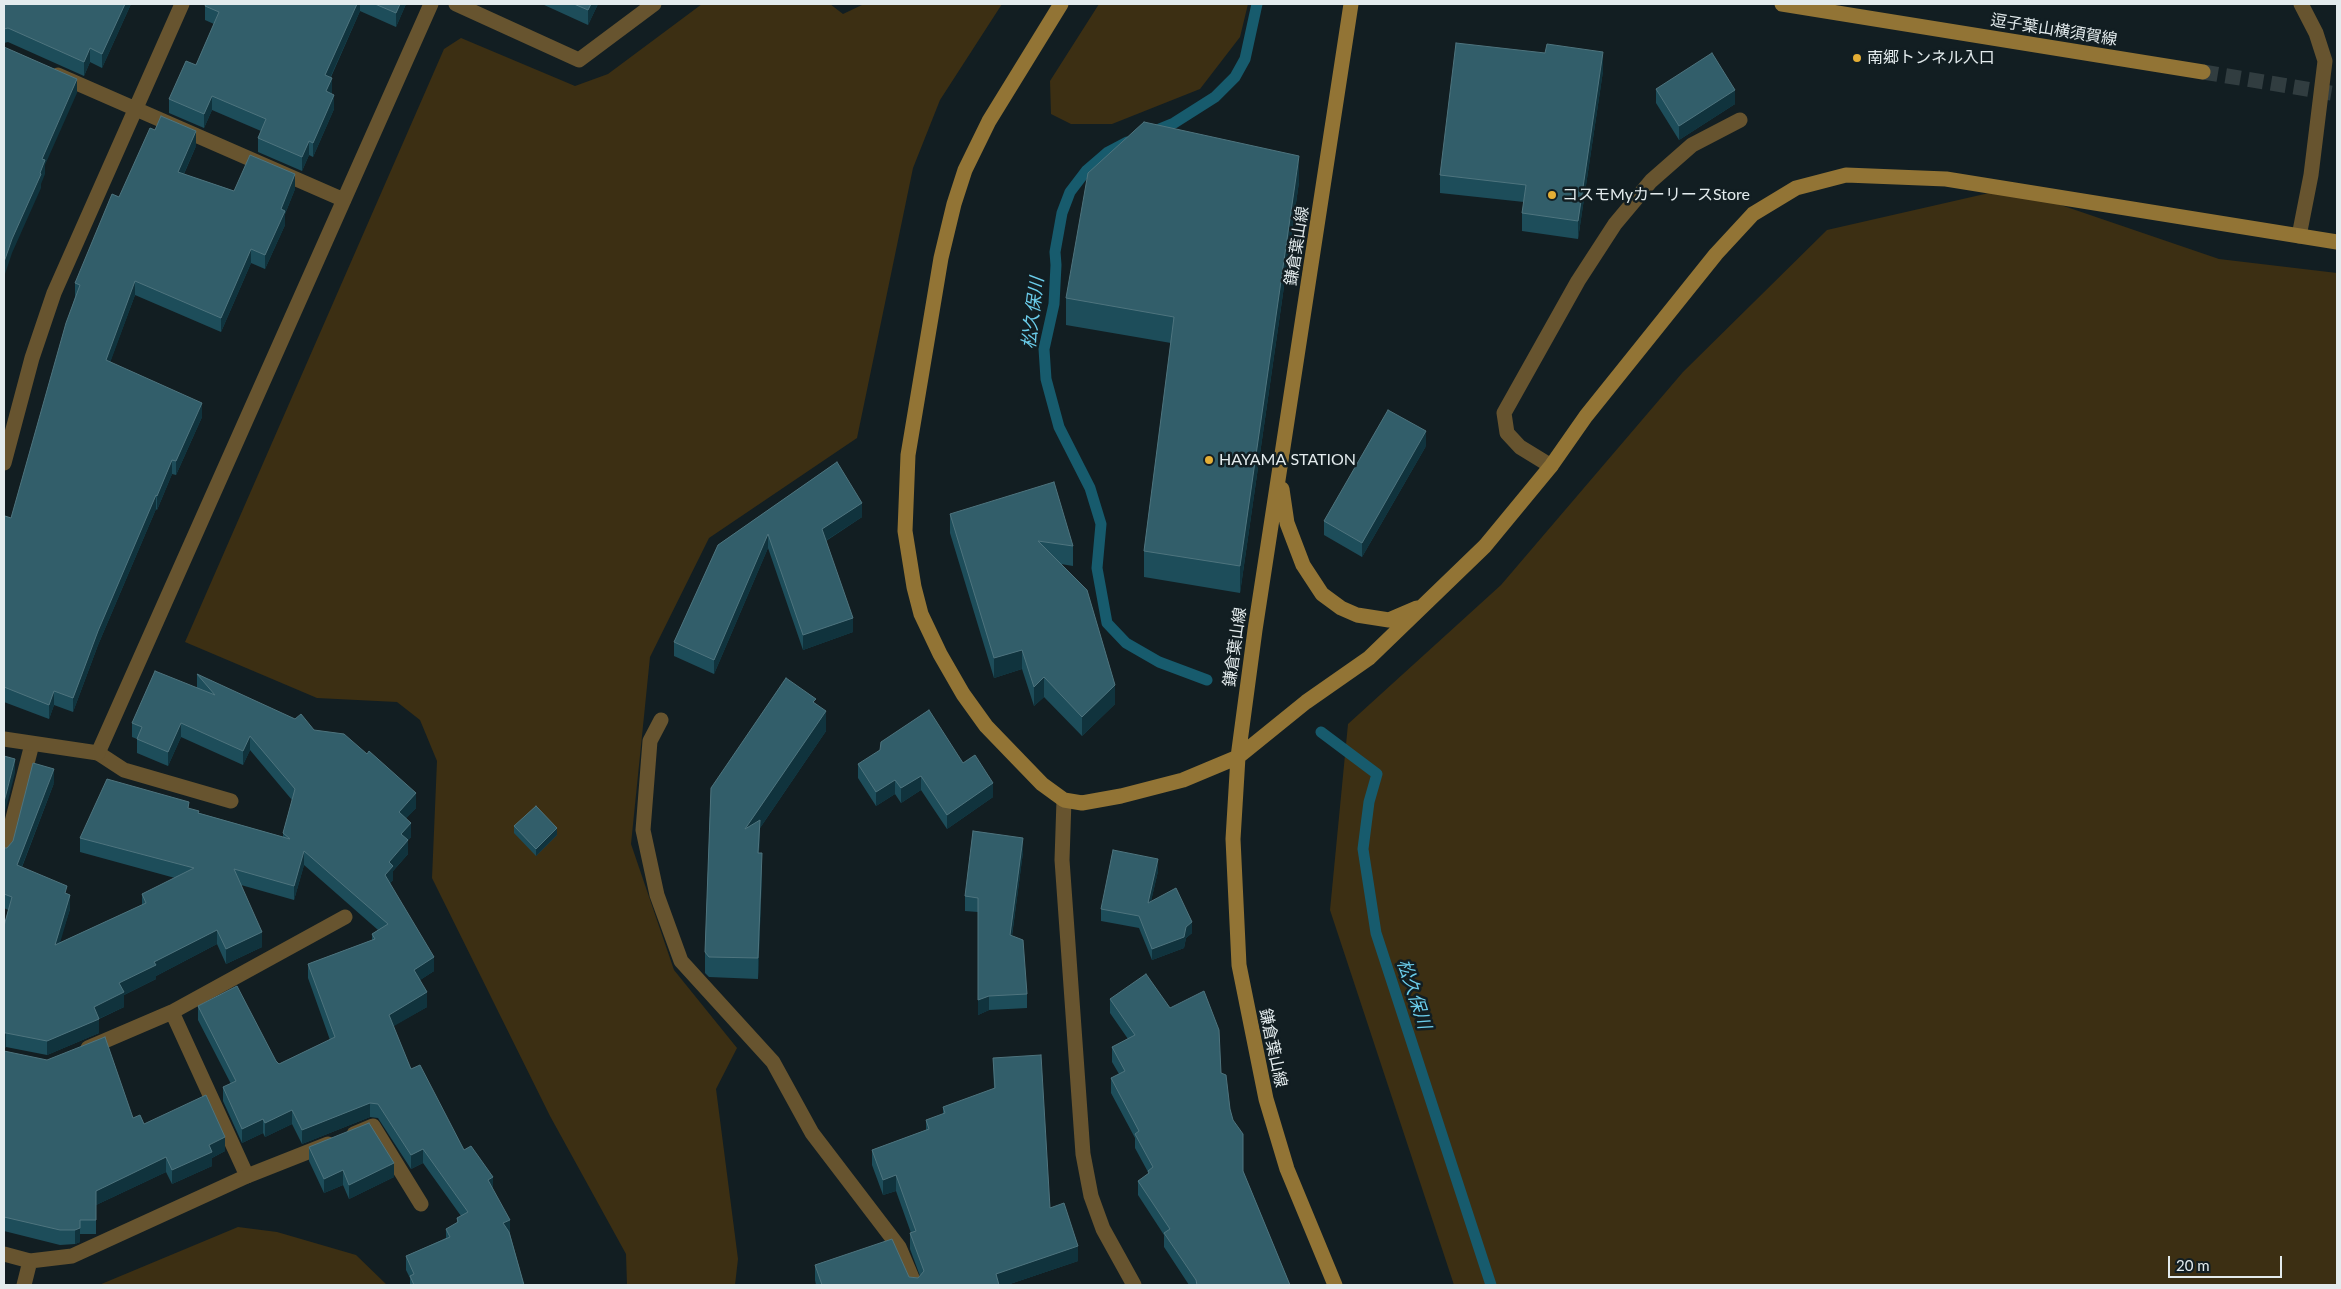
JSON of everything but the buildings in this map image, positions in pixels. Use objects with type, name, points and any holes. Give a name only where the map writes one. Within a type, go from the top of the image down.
[{"type":"street","points":[[4,463],[32,358],[54,293],[182,4]]},
{"type":"street","points":[[98,753],[431,4]]},
{"type":"street","points":[[456,4],[579,60],[654,4]]},
{"type":"street","points":[[1061,4],[989,121],[965,170],[954,204],[941,258],[908,455],[905,531],[914,587],[921,614],[940,654],[963,694],[986,726],[1012,754],[1042,784],[1064,800],[1082,803],[1121,796],[1182,780],[1238,757],[1306,702],[1369,658],[1485,546],[1551,466],[1586,416],[1716,254],[1753,214],[1796,188],[1846,175],[1946,179],[2337,242]]},
{"type":"street","name":"鎌倉葉山線","points":[[1336,1285],[1287,1169],[1266,1099],[1239,966],[1233,839],[1238,757],[1255,630],[1351,4]]},
{"type":"street","name":"逗子葉山横須賀線","points":[[1782,4],[2203,72]]},
{"type":"street","points":[[2299,236],[2311,175],[2325,61],[2316,32],[2301,4]]},
{"type":"street","points":[[48,70],[344,200]]},
{"type":"street","points":[[1551,466],[1520,447],[1507,433],[1504,413],[1578,281],[1615,224],[1651,181],[1692,145],[1740,120]]},
{"type":"street","points":[[1280,476],[1287,523],[1303,565],[1322,594],[1341,608],[1357,616],[1388,620],[1425,605]]},
{"type":"street","points":[[661,720],[650,741],[643,830],[657,895],[681,961],[773,1062],[812,1133],[899,1247],[915,1285]]},
{"type":"street","points":[[4,739],[98,753],[124,770],[230,800]]},
{"type":"street","points":[[4,853],[32,744]]},
{"type":"street","points":[[1064,800],[1062,860],[1083,1154],[1091,1196],[1103,1229],[1134,1285]]},
{"type":"street","points":[[74,1054],[172,1012],[345,917]]},
{"type":"street","points":[[172,1012],[247,1176]]},
{"type":"street","points":[[4,1254],[30,1261],[72,1256],[247,1176],[373,1126],[421,1204]]},
{"type":"street","points":[[24,1285],[30,1261]]},
{"type":"shaded area","points":[[702,4],[830,4],[843,14],[864,4],[1002,4],[940,100],[913,168],[857,438],[709,538],[650,657],[631,844],[674,970],[737,1048],[716,1089],[738,1259],[735,1285],[627,1285],[626,1254],[550,1116],[432,878],[437,761],[420,720],[397,702],[317,698],[185,642],[444,49],[461,38],[575,86],[608,74]]},
{"type":"shaded area","points":[[1099,4],[1248,4],[1240,37],[1200,89],[1112,124],[1071,124],[1051,114],[1050,81]]},
{"type":"shaded area","points":[[2011,188],[2219,259],[2337,273],[2337,1285],[1454,1285],[1330,910],[1348,724],[1501,585],[1683,372],[1827,230]]},
{"type":"shaded area","points":[[238,1227],[277,1232],[356,1255],[387,1285],[99,1285]]},
{"type":"waterway","name":"松久保川","points":[[1152,132],[1174,123],[1215,97],[1235,77],[1245,59],[1257,4]]},
{"type":"waterway","name":"松久保川","points":[[1127,142],[1108,152],[1086,171],[1070,192],[1062,213],[1055,252],[1054,304],[1044,349],[1046,379],[1059,427],[1090,488],[1101,524],[1097,568],[1107,623],[1126,643],[1159,662],[1207,680]]},
{"type":"waterway","name":"松久保川","points":[[1321,732],[1377,774],[1369,802],[1363,849],[1376,933],[1491,1285]]},
{"type":"tunnel","points":[[2203,72],[2337,94]]},
{"type":"place","name":"南郷トンネル入口","points":[[1857,58]]},
{"type":"place","name":"コスモMyカーリースStore","points":[[1552,195]]},
{"type":"place","name":"HAYAMA STATION","points":[[1209,460]]}]
